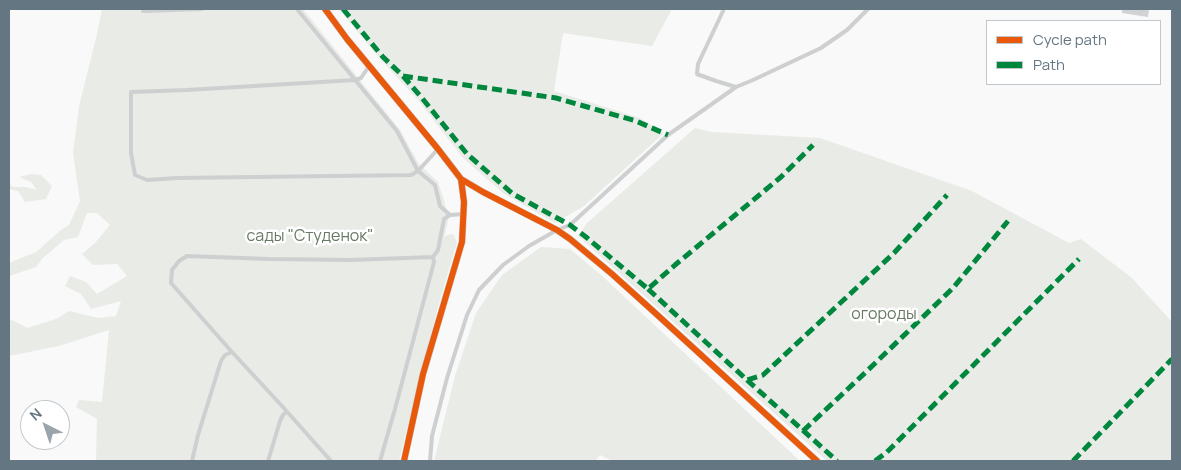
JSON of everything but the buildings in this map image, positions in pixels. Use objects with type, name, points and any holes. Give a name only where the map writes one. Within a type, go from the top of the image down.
[{"type":"street","points":[[325,9],[461,179],[482,192],[557,230],[570,239],[612,274],[817,461]]},
{"type":"street","points":[[404,461],[423,374],[462,242],[464,202],[461,179]]},
{"type":"lane","points":[[143,11],[202,9]]},
{"type":"lane","points":[[297,9],[396,132],[418,171],[435,186],[440,206],[450,215]]},
{"type":"lane","points":[[724,9],[698,64],[697,74],[736,87]]},
{"type":"lane","points":[[430,461],[432,436],[447,378],[467,315],[479,290],[503,266],[529,246],[570,225],[668,135],[736,87],[821,48],[847,30],[868,9]]},
{"type":"lane","points":[[369,66],[361,78],[354,80],[131,92],[131,153],[135,175],[147,180],[411,175],[418,171],[438,149]]},
{"type":"lane","points":[[380,461],[434,262],[433,257],[438,250],[444,219],[450,215],[464,214]]},
{"type":"lane","points":[[331,461],[171,283],[172,270],[179,261],[187,256],[351,260],[433,257]]},
{"type":"lane","points":[[192,461],[221,361],[225,355],[232,352]]},
{"type":"lane","points":[[268,461],[280,421],[286,412]]},
{"type":"green space","name":"сады \"Студенок\"","points":[[102,9],[303,9],[400,130],[419,164],[438,182],[448,221],[444,238],[447,235],[453,234],[457,242],[438,307],[399,461],[96,461],[97,419],[76,407],[79,400],[102,402],[109,330],[59,346],[9,356],[9,321],[12,320],[27,328],[56,319],[69,311],[98,318],[116,316],[121,301],[91,309],[81,294],[65,286],[70,276],[86,282],[97,294],[127,276],[117,264],[93,265],[82,254],[95,243],[110,225],[97,213],[87,213],[78,237],[64,240],[43,258],[36,267],[9,276],[9,263],[36,252],[69,225],[80,201],[73,153],[79,106]]},
{"type":"green space","points":[[339,9],[672,9],[652,46],[563,33],[554,91],[640,118],[664,133],[584,206],[555,223],[503,193],[463,158],[418,100],[381,60]]},
{"type":"green space","name":"огороды","points":[[695,128],[712,132],[820,138],[972,191],[1069,243],[1081,239],[1132,278],[1172,322],[1172,461],[827,461],[578,236],[587,223]]},
{"type":"green space","points":[[31,174],[41,175],[52,186],[46,199],[25,202],[18,191],[9,189],[9,184],[13,187],[26,187],[37,190],[31,182],[19,177]]},
{"type":"green space","points":[[541,247],[570,249],[600,274],[800,461],[613,461],[600,455],[595,461],[434,461],[455,376],[476,313],[502,275]]},
{"type":"marked path","points":[[343,9],[383,57],[403,76],[556,98],[636,121],[668,135]]},
{"type":"marked path","points":[[403,76],[467,154],[513,194],[570,225],[648,289],[781,177],[813,145]]},
{"type":"marked path","points":[[648,289],[747,380],[763,375],[894,253],[947,195]]},
{"type":"marked path","points":[[803,431],[953,288],[1008,221]]},
{"type":"marked path","points":[[875,461],[887,452],[1079,259]]},
{"type":"marked path","points":[[1073,461],[1172,359]]},
{"type":"marked path","points":[[747,380],[837,461]]},
{"type":"cycle path","points":[[325,9],[347,39],[461,179],[464,202],[462,242],[423,374],[404,461]]},
{"type":"cycle path","points":[[461,179],[557,230],[570,239],[612,274],[817,461]]}]
